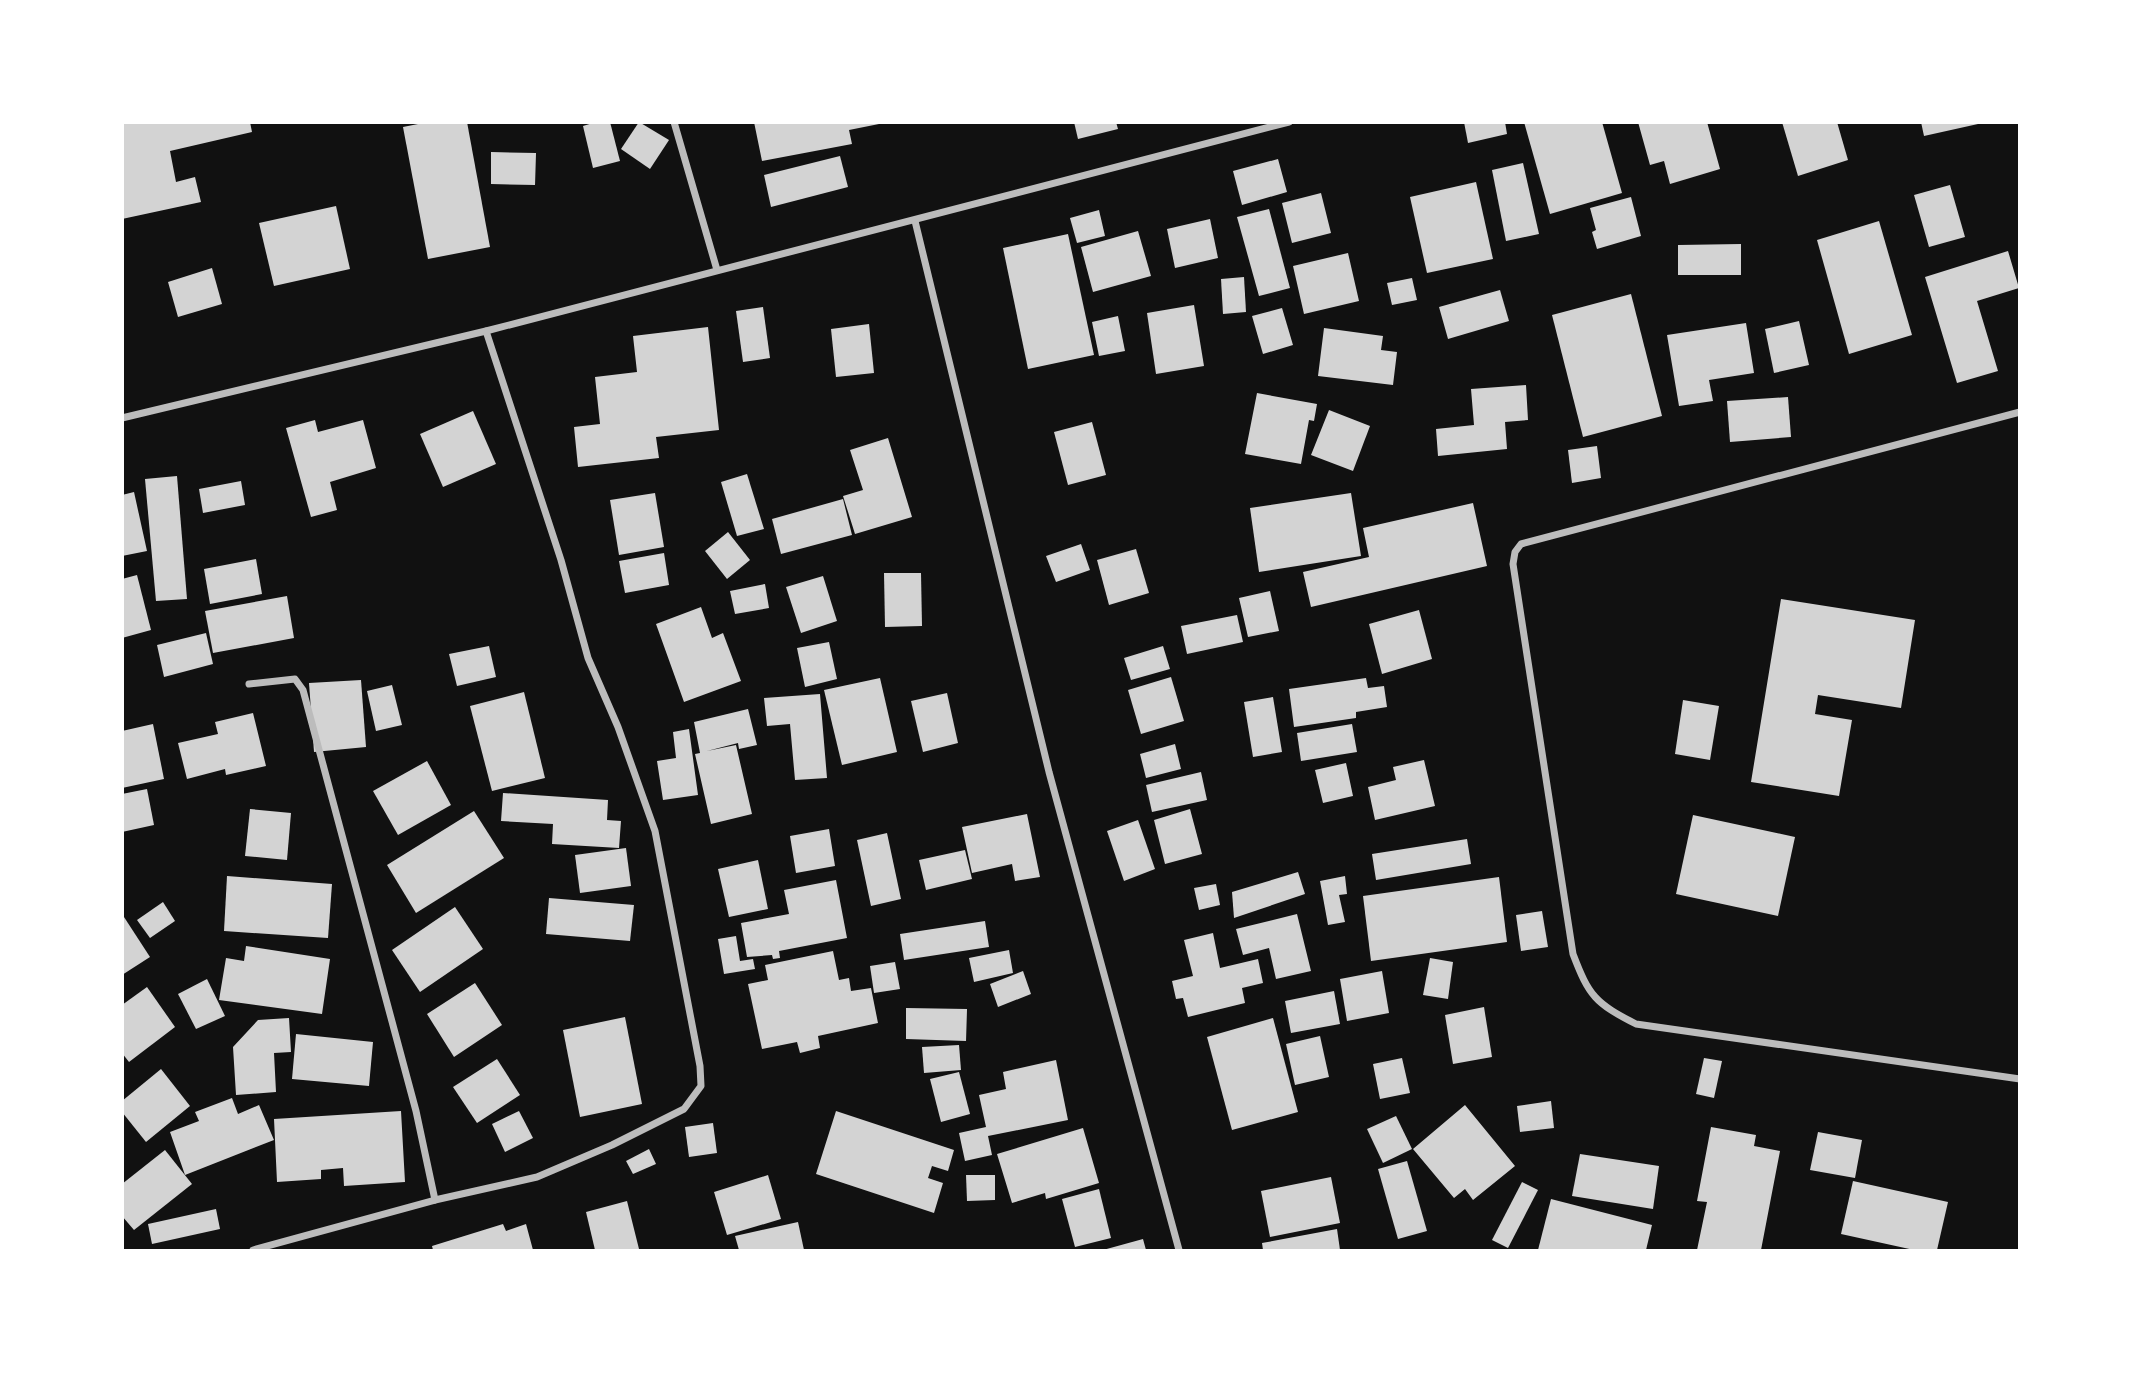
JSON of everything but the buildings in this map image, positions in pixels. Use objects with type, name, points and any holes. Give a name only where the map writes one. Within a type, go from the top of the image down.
[{"type":"street","points":[[674,122],[717,270]]},
{"type":"street","points":[[122,418],[486,331],[1289,122]]},
{"type":"street","points":[[915,221],[1049,772],[1179,1251]]},
{"type":"street","points":[[253,1251],[435,1200],[537,1177],[684,1109],[701,1086],[701,1066],[655,831],[618,727],[588,658],[557,547],[486,331]]},
{"type":"street","points":[[2020,412],[1521,544],[1515,552],[1513,564],[1573,954],[1587,990],[1609,1010],[1636,1024],[2020,1079]]},
{"type":"street","points":[[249,684],[295,680],[303,690],[416,1111],[435,1200]]}]
